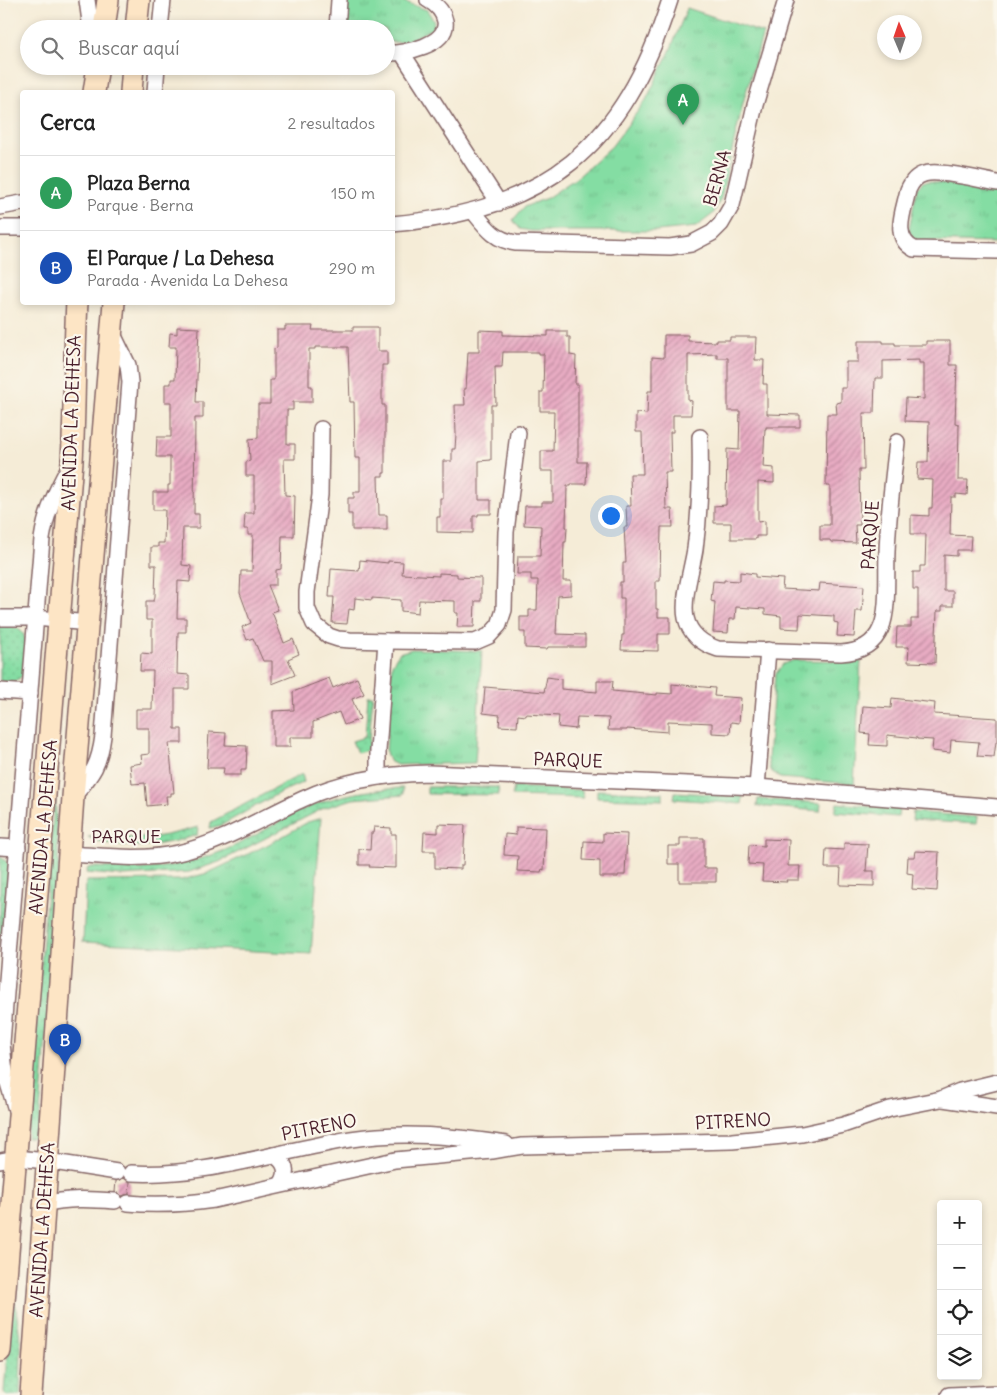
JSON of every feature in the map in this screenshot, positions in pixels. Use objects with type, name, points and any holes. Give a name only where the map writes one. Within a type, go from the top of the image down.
[{"type":"street","points":[[87,0],[90,20]]},
{"type":"street","points":[[105,20],[108,0]]},
{"type":"street","points":[[137,20],[139,0]]},
{"type":"street","points":[[161,20],[163,0]]},
{"type":"street","points":[[338,20],[339,0]]},
{"type":"street","points":[[395,53],[402,53],[433,41],[441,35],[445,25],[443,13],[435,4],[428,0]]},
{"type":"street","points":[[395,224],[441,218],[499,203],[550,178],[582,153],[617,114],[636,84],[655,42],[670,0]]},
{"type":"street","name":"BERNA","points":[[473,211],[493,234],[507,242],[516,243],[670,247],[691,244],[712,233],[721,224],[732,205],[755,105],[786,0]]},
{"type":"street","points":[[402,53],[499,203]]},
{"type":"street","points":[[94,90],[97,75]]},
{"type":"street","points":[[131,90],[132,75]]},
{"type":"street","points":[[155,90],[157,75]]},
{"type":"street","points":[[997,183],[932,172],[918,176],[908,190],[900,229],[904,241],[914,249],[997,251]]},
{"type":"street","points":[[0,207],[20,203]]},
{"type":"street","points":[[0,228],[20,228]]},
{"type":"street","name":"AVENIDA LA DEHESA","points":[[0,1351],[8,1160],[19,1122],[72,461],[77,305]]},
{"type":"street","name":"AVENIDA LA DEHESA","points":[[31,1395],[73,797],[114,305]]},
{"type":"street","name":"AVENIDA LA DEHESA","points":[[73,797],[96,767],[101,754],[103,736],[130,382],[128,365],[112,331]]},
{"type":"street","points":[[321,429],[320,495],[306,600],[307,608],[314,624],[329,636],[338,639],[386,641],[475,642],[489,636],[499,624],[504,610],[506,532],[518,433]]},
{"type":"street","name":"PARQUE","points":[[700,437],[700,503],[695,550],[686,602],[686,620],[695,635],[709,646],[718,649],[850,652],[865,646],[878,635],[884,619],[886,552],[897,442]]},
{"type":"street","points":[[19,1122],[3,1061],[4,971],[18,848],[44,525],[51,500],[72,461]]},
{"type":"street","points":[[0,618],[36,618],[88,623]]},
{"type":"street","points":[[378,776],[386,641]]},
{"type":"street","points":[[757,787],[768,650]]},
{"type":"street","points":[[0,691],[30,693]]},
{"type":"street","name":"PARQUE","points":[[69,854],[142,858],[180,852],[210,842],[305,798],[339,785],[378,776],[429,773],[757,787],[997,806]]},
{"type":"street","points":[[0,847],[18,848]]},
{"type":"street","name":"PITRENO","points":[[44,1204],[81,1199],[155,1205],[194,1203],[395,1160],[492,1151],[522,1146],[709,1142],[782,1137],[823,1130],[890,1109],[941,1099],[967,1089],[997,1082]]},
{"type":"street","name":"PITRENO","points":[[941,1099],[997,1107]]},
{"type":"street","name":"PITRENO","points":[[8,1160],[47,1161],[124,1173],[152,1174],[184,1172],[352,1139],[391,1135],[441,1136],[522,1146]]},
{"type":"street","name":"PITRENO","points":[[273,1155],[278,1157],[285,1167],[286,1173],[281,1184]]},
{"type":"street","points":[[949,1395],[997,1394]]},
{"type":"green space","points":[[349,0],[400,0],[427,10],[434,21],[432,29],[405,42],[395,42],[395,20],[347,20],[346,15]]},
{"type":"green space","points":[[687,8],[763,33],[743,103],[721,198],[713,214],[696,227],[657,231],[531,231],[520,229],[513,220],[524,207],[547,198],[579,176],[612,146],[646,100],[670,51]]},
{"type":"green space","points":[[930,181],[997,192],[997,243],[920,241],[912,238],[909,230],[917,188],[923,182]]},
{"type":"green space","points":[[0,626],[15,628],[23,633],[25,637],[25,670],[22,676],[15,681],[0,681]]},
{"type":"green space","points":[[412,649],[482,651],[475,763],[397,765],[389,761],[386,752],[392,664],[399,653]]},
{"type":"green space","points":[[794,660],[861,661],[854,784],[780,778],[770,770],[768,759],[775,675],[783,664]]},
{"type":"green space","points":[[368,696],[373,696],[368,750],[357,753],[352,741],[365,737]]},
{"type":"green space","points":[[302,774],[304,782],[279,793],[222,825],[210,828],[211,822]]},
{"type":"green space","points":[[427,787],[498,787],[499,795],[427,794]]},
{"type":"green space","points":[[514,787],[582,790],[583,798],[512,796]]},
{"type":"green space","points":[[403,788],[403,795],[353,799],[324,808],[219,862],[189,872],[122,876],[86,873],[88,868],[92,867],[149,868],[194,861],[235,846],[293,814],[334,798],[360,792]]},
{"type":"green space","points":[[597,790],[663,793],[663,800],[597,798]]},
{"type":"green space","points":[[55,791],[59,871],[38,1138],[27,1138]]},
{"type":"green space","points":[[675,792],[743,796],[742,804],[674,799]]},
{"type":"green space","points":[[758,799],[821,803],[820,811],[757,806]]},
{"type":"green space","points":[[837,803],[899,809],[898,817],[835,812]]},
{"type":"green space","points":[[913,812],[977,817],[976,824],[912,820]]},
{"type":"green space","points":[[321,818],[311,954],[83,942],[86,881],[181,880],[208,873],[267,845],[308,822]]},
{"type":"green space","points":[[198,827],[197,835],[171,842],[142,846],[114,845],[88,837],[149,838]]},
{"type":"green space","points":[[0,856],[9,864],[3,944],[0,948]]},
{"type":"green space","points":[[13,1286],[21,1346],[20,1395],[6,1395],[4,1392]]},
{"type":"building","points":[[285,326],[313,326],[312,330],[353,330],[353,327],[378,327],[378,351],[387,351],[387,365],[382,365],[382,405],[385,405],[385,473],[383,473],[383,476],[378,476],[379,515],[387,515],[387,530],[352,530],[352,514],[348,514],[348,498],[354,498],[354,492],[360,492],[360,458],[355,458],[354,402],[350,402],[348,347],[315,347],[315,349],[309,349],[309,386],[312,386],[312,402],[293,402],[293,410],[287,410],[287,444],[295,444],[295,459],[284,459],[285,495],[295,496],[294,536],[282,536],[281,569],[276,570],[276,585],[268,585],[278,610],[272,612],[284,643],[293,639],[299,654],[288,659],[295,675],[272,684],[272,661],[263,661],[253,638],[247,640],[242,627],[251,623],[240,593],[241,571],[252,571],[253,535],[248,535],[248,529],[244,529],[245,513],[254,513],[254,476],[246,476],[246,462],[250,461],[249,439],[258,438],[258,404],[270,404],[270,380],[274,380],[274,349],[277,348],[277,330],[285,330]]},
{"type":"building","points":[[177,327],[199,328],[196,402],[203,402],[203,418],[195,418],[194,514],[199,514],[199,528],[183,528],[182,565],[191,566],[190,582],[178,581],[177,618],[186,618],[186,632],[178,632],[177,674],[189,675],[189,689],[175,689],[175,729],[182,729],[182,743],[169,743],[174,793],[171,793],[171,796],[166,796],[167,804],[147,806],[145,783],[132,784],[130,765],[142,763],[141,755],[149,754],[149,728],[136,728],[136,709],[152,709],[153,671],[140,671],[141,653],[152,654],[152,620],[146,620],[146,601],[154,601],[156,565],[151,565],[151,547],[158,547],[158,543],[164,543],[165,510],[153,510],[153,492],[168,492],[168,485],[170,485],[170,457],[156,457],[157,437],[171,437],[171,402],[165,402],[165,384],[171,384],[171,379],[175,379],[176,347],[169,347],[170,333],[177,334]]},
{"type":"building","points":[[479,330],[503,331],[503,335],[548,336],[548,331],[567,331],[567,337],[570,337],[570,355],[576,356],[575,384],[578,384],[578,462],[587,462],[586,484],[571,484],[571,486],[567,486],[567,527],[566,542],[564,542],[563,581],[571,581],[571,595],[558,596],[556,634],[585,635],[585,647],[525,648],[525,632],[520,632],[520,617],[529,617],[529,610],[537,610],[538,580],[531,580],[531,574],[517,574],[518,556],[540,556],[541,526],[524,525],[525,506],[542,506],[542,502],[553,502],[553,471],[541,471],[541,451],[553,451],[554,411],[540,411],[540,392],[543,392],[544,354],[539,354],[539,352],[503,352],[502,367],[495,367],[496,405],[491,405],[491,460],[479,461],[479,500],[491,500],[491,514],[473,516],[473,533],[437,532],[437,517],[440,517],[440,498],[443,498],[443,461],[452,461],[452,449],[455,449],[456,434],[455,405],[465,405],[464,389],[466,389],[468,352],[479,352]]},
{"type":"building","points":[[664,335],[688,335],[688,341],[717,342],[717,340],[730,340],[730,337],[756,337],[755,360],[764,360],[763,384],[767,384],[767,414],[800,415],[800,427],[766,427],[763,467],[774,468],[774,483],[758,482],[758,522],[765,521],[765,536],[756,536],[756,539],[731,539],[731,523],[714,523],[714,506],[726,505],[727,449],[739,450],[740,411],[728,411],[728,358],[717,358],[717,354],[688,355],[688,400],[692,401],[691,415],[673,415],[673,432],[670,432],[671,472],[665,472],[666,509],[672,509],[673,527],[661,527],[660,581],[656,581],[656,609],[658,609],[658,617],[670,617],[670,634],[658,634],[658,651],[621,650],[622,635],[624,635],[624,598],[620,598],[620,582],[623,582],[623,563],[626,563],[624,527],[627,527],[626,506],[631,506],[630,474],[643,474],[642,432],[636,432],[636,413],[647,414],[648,391],[652,391],[652,357],[664,358]]},
{"type":"building","points":[[858,341],[883,341],[883,343],[895,343],[895,345],[926,345],[926,341],[950,341],[950,365],[957,365],[955,423],[959,424],[958,480],[968,480],[967,495],[956,494],[956,497],[951,497],[950,535],[971,536],[970,550],[957,550],[957,556],[944,555],[944,591],[953,591],[953,606],[942,606],[942,611],[937,611],[935,663],[908,662],[909,647],[896,647],[897,627],[911,627],[911,619],[918,619],[918,589],[913,589],[913,572],[920,572],[920,566],[925,566],[926,534],[911,534],[911,515],[929,516],[929,508],[932,508],[933,480],[917,479],[918,462],[928,462],[929,422],[905,421],[906,398],[924,399],[924,363],[919,363],[919,360],[883,361],[883,378],[875,378],[874,413],[863,413],[864,470],[859,470],[860,525],[855,525],[856,543],[820,540],[820,525],[830,525],[830,486],[826,486],[827,414],[837,414],[836,403],[841,402],[841,388],[846,388],[846,362],[858,362]]},
{"type":"building","points":[[360,560],[388,563],[388,561],[403,562],[402,574],[439,576],[439,573],[457,574],[457,577],[481,578],[481,601],[475,601],[474,627],[457,627],[458,613],[455,613],[455,601],[419,600],[418,613],[401,611],[401,600],[372,598],[372,600],[355,598],[354,610],[349,609],[347,624],[332,623],[334,597],[329,597],[331,569],[359,571]]},
{"type":"building","points":[[740,572],[755,574],[755,577],[783,579],[782,589],[819,591],[820,583],[864,586],[862,611],[856,611],[854,637],[837,636],[838,623],[834,622],[834,616],[800,614],[799,629],[781,628],[781,616],[765,614],[765,609],[736,607],[735,619],[729,619],[728,633],[713,632],[715,602],[711,601],[713,581],[740,581]]},
{"type":"building","points":[[547,677],[561,679],[561,689],[597,692],[597,681],[613,681],[612,691],[657,695],[657,693],[672,694],[672,684],[715,688],[714,696],[741,698],[739,723],[731,722],[730,734],[712,733],[712,723],[668,721],[668,732],[627,729],[608,730],[609,718],[577,717],[576,729],[558,727],[559,716],[526,714],[526,716],[518,715],[517,727],[499,726],[500,715],[483,713],[485,687],[544,692]]},
{"type":"building","points":[[329,678],[333,688],[357,678],[364,694],[352,699],[360,719],[344,725],[339,712],[313,722],[313,737],[290,737],[290,747],[273,747],[273,711],[294,710],[293,692]]},
{"type":"building","points":[[892,698],[935,703],[934,714],[997,718],[997,742],[994,757],[977,756],[979,742],[951,740],[950,753],[932,751],[933,740],[887,735],[887,746],[869,745],[870,734],[861,733],[863,706],[891,708]]},
{"type":"building","points":[[209,732],[226,733],[225,745],[247,746],[246,770],[241,770],[241,775],[223,775],[224,768],[207,768]]},
{"type":"building","points":[[438,824],[465,825],[463,865],[461,865],[461,869],[435,868],[435,851],[423,851],[424,832],[438,833]]},
{"type":"building","points":[[374,827],[391,828],[391,834],[396,834],[396,868],[359,865],[359,849],[370,850],[371,833],[373,833]]},
{"type":"building","points":[[516,827],[546,828],[544,870],[542,869],[541,872],[517,871],[518,856],[504,855],[505,834],[516,835]]},
{"type":"building","points":[[603,833],[627,834],[625,875],[600,877],[600,861],[583,860],[584,841],[603,842]]},
{"type":"building","points":[[680,838],[704,838],[704,868],[716,868],[716,882],[679,882],[679,864],[668,864],[668,846],[680,846]]},
{"type":"building","points":[[764,839],[789,840],[788,866],[800,866],[799,880],[786,880],[787,882],[762,881],[763,865],[748,864],[749,845],[764,846]]},
{"type":"building","points":[[844,843],[868,844],[866,871],[874,871],[874,886],[840,885],[841,868],[825,868],[826,849],[844,850]]},
{"type":"building","points":[[915,851],[939,852],[937,891],[912,889],[913,874],[907,873],[908,857],[914,857]]},
{"type":"building","points":[[124,1178],[130,1182],[129,1194],[122,1196],[115,1192],[116,1181]]},
{"type":"place","name":"Plaza Berna","points":[[683,125]]},
{"type":"place","name":"El Parque / La Dehesa","points":[[65,1065]]}]
